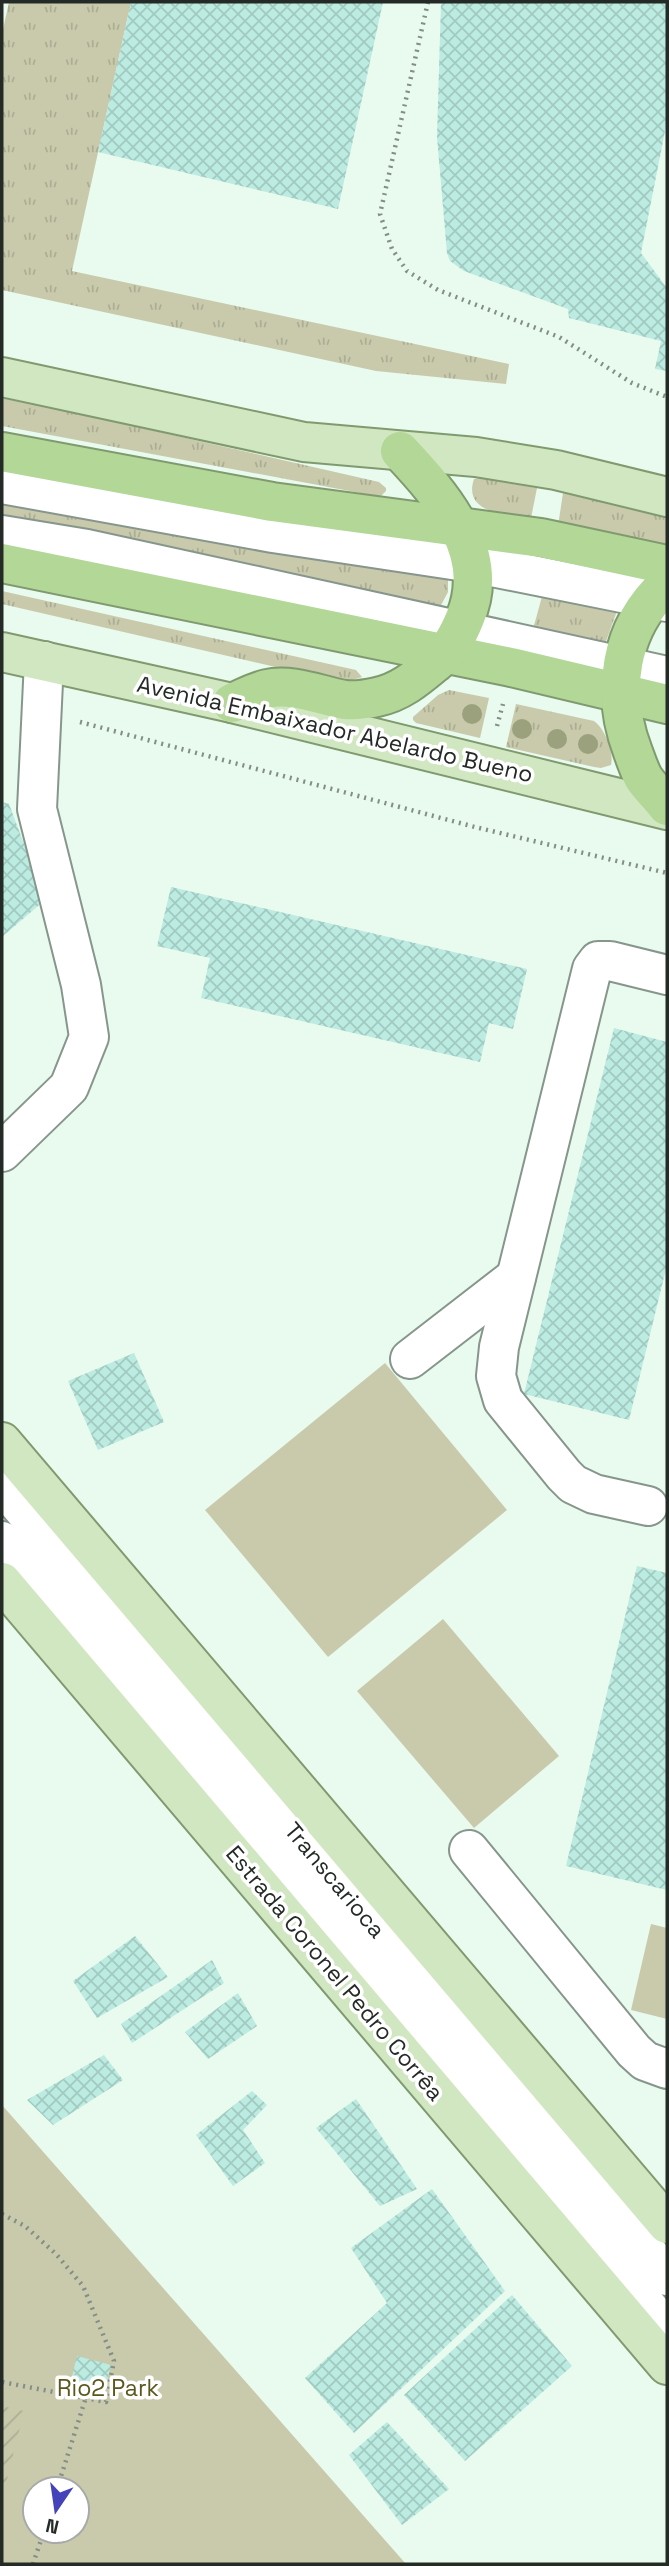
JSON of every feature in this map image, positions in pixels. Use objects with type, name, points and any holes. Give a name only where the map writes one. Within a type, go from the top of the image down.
[{"type":"highway","points":[[233,703],[268,688],[283,688],[349,701],[380,696],[412,683],[452,644],[468,611],[473,586],[472,563],[460,527],[443,500],[400,451]]},
{"type":"highway","points":[[2,452],[272,502],[541,538],[663,587],[636,622],[621,679],[624,723],[643,777],[667,808]]},
{"type":"highway","points":[[2,563],[452,644],[511,667],[621,679],[667,704]]},
{"type":"main road","points":[[2,377],[304,442],[476,457],[556,470],[667,496]]},
{"type":"main road","name":"Avenida Embaixador Abelardo Bueno","points":[[2,652],[233,703],[667,808]]},
{"type":"main road","points":[[2,1442],[649,2186],[667,2224]]},
{"type":"main road","name":"Estrada Coronel Pedro Corrêa","points":[[4,1588],[667,2365]]},
{"type":"lane","points":[[2,484],[273,533],[472,563],[663,587]]},
{"type":"lane","points":[[2,535],[87,549],[452,644]]},
{"type":"lane","points":[[2,1152],[69,1087],[89,1037],[81,985],[37,809],[44,661]]},
{"type":"lane","points":[[621,679],[667,676]]},
{"type":"lane","points":[[648,1506],[594,1494],[573,1484],[503,1400],[496,1376],[516,1277],[592,969],[598,961],[610,961],[667,975]]},
{"type":"lane","points":[[410,1359],[516,1277]]},
{"type":"lane","name":"Transcarioca","points":[[2,1483],[667,2276]]},
{"type":"lane","name":"Transcarioca","points":[[2,1541],[667,2330]]},
{"type":"lane","points":[[469,1850],[634,2051],[645,2061],[667,2069]]},
{"type":"path","points":[[428,2],[380,214],[392,249],[407,271],[438,290],[559,337],[632,383],[667,397]]},
{"type":"path","points":[[497,729],[503,703]]},
{"type":"path","points":[[41,712],[475,827],[667,873]]},
{"type":"path","points":[[2,2214],[25,2226],[56,2254],[83,2286],[115,2366],[106,2402],[2,2382]]},
{"type":"path","points":[[61,2475],[86,2398]]},
{"type":"path","points":[[33,2564],[39,2545]]},
{"type":"green space","points":[[9,2],[131,2],[72,271],[509,364],[506,384],[376,371],[2,290],[2,34]]},
{"type":"green space","points":[[2,396],[379,482],[386,491],[381,496],[371,495],[2,426]]},
{"type":"green space","points":[[474,479],[537,488],[531,518],[500,514],[481,506],[472,491]]},
{"type":"green space","points":[[563,493],[667,517],[667,544],[558,526]]},
{"type":"green space","points":[[2,495],[448,579],[448,592],[439,609],[2,527]]},
{"type":"green space","points":[[544,589],[617,611],[605,644],[532,633]]},
{"type":"green space","points":[[2,591],[356,670],[362,677],[350,681],[323,678],[2,604]]},
{"type":"green space","points":[[449,690],[489,698],[480,738],[416,723],[413,720],[413,717],[438,695]]},
{"type":"green space","points":[[516,704],[594,721],[608,741],[611,765],[594,767],[506,747]]},
{"type":"green space","points":[[385,1363],[507,1510],[328,1657],[205,1510]]},
{"type":"green space","points":[[443,1619],[559,1756],[474,1828],[357,1691]]},
{"type":"green space","points":[[651,1924],[667,1928],[667,2019],[631,2010]]},
{"type":"green space","name":"Rio2 Park","points":[[2,2105],[406,2564],[2,2564]]},
{"type":"green space","points":[[2,2406],[24,2411],[2,2499]]},
{"type":"building","points":[[131,2],[383,2],[338,209],[98,152]]},
{"type":"building","points":[[441,2],[667,2],[667,121],[641,253],[667,288],[667,371],[655,369],[661,341],[569,318],[568,309],[464,271],[450,261],[447,253],[437,137]]},
{"type":"building","points":[[2,802],[9,804],[45,900],[2,937]]},
{"type":"building","points":[[171,887],[527,969],[513,1029],[489,1023],[480,1062],[201,998],[210,958],[157,946]]},
{"type":"building","points":[[614,1028],[667,1042],[667,1265],[629,1420],[524,1394]]},
{"type":"building","points":[[134,1353],[164,1422],[98,1450],[68,1381]]},
{"type":"building","points":[[637,1566],[667,1573],[667,1890],[566,1866]]},
{"type":"building","points":[[135,1936],[168,1977],[97,2018],[73,1981]]},
{"type":"building","points":[[212,1960],[224,1983],[132,2043],[121,2024]]},
{"type":"building","points":[[238,1993],[257,2026],[208,2059],[185,2032]]},
{"type":"building","points":[[104,2055],[123,2080],[53,2125],[27,2100]]},
{"type":"building","points":[[252,2091],[267,2105],[243,2130],[265,2163],[233,2186],[196,2135]]},
{"type":"building","points":[[356,2099],[417,2189],[380,2206],[316,2128]]},
{"type":"building","points":[[432,2189],[505,2291],[354,2433],[305,2378],[387,2303],[351,2248]]},
{"type":"building","points":[[512,2295],[572,2366],[465,2461],[404,2395]]},
{"type":"building","points":[[77,2356],[111,2365],[103,2397],[69,2389]]},
{"type":"building","points":[[387,2422],[449,2489],[402,2525],[349,2455]]}]
